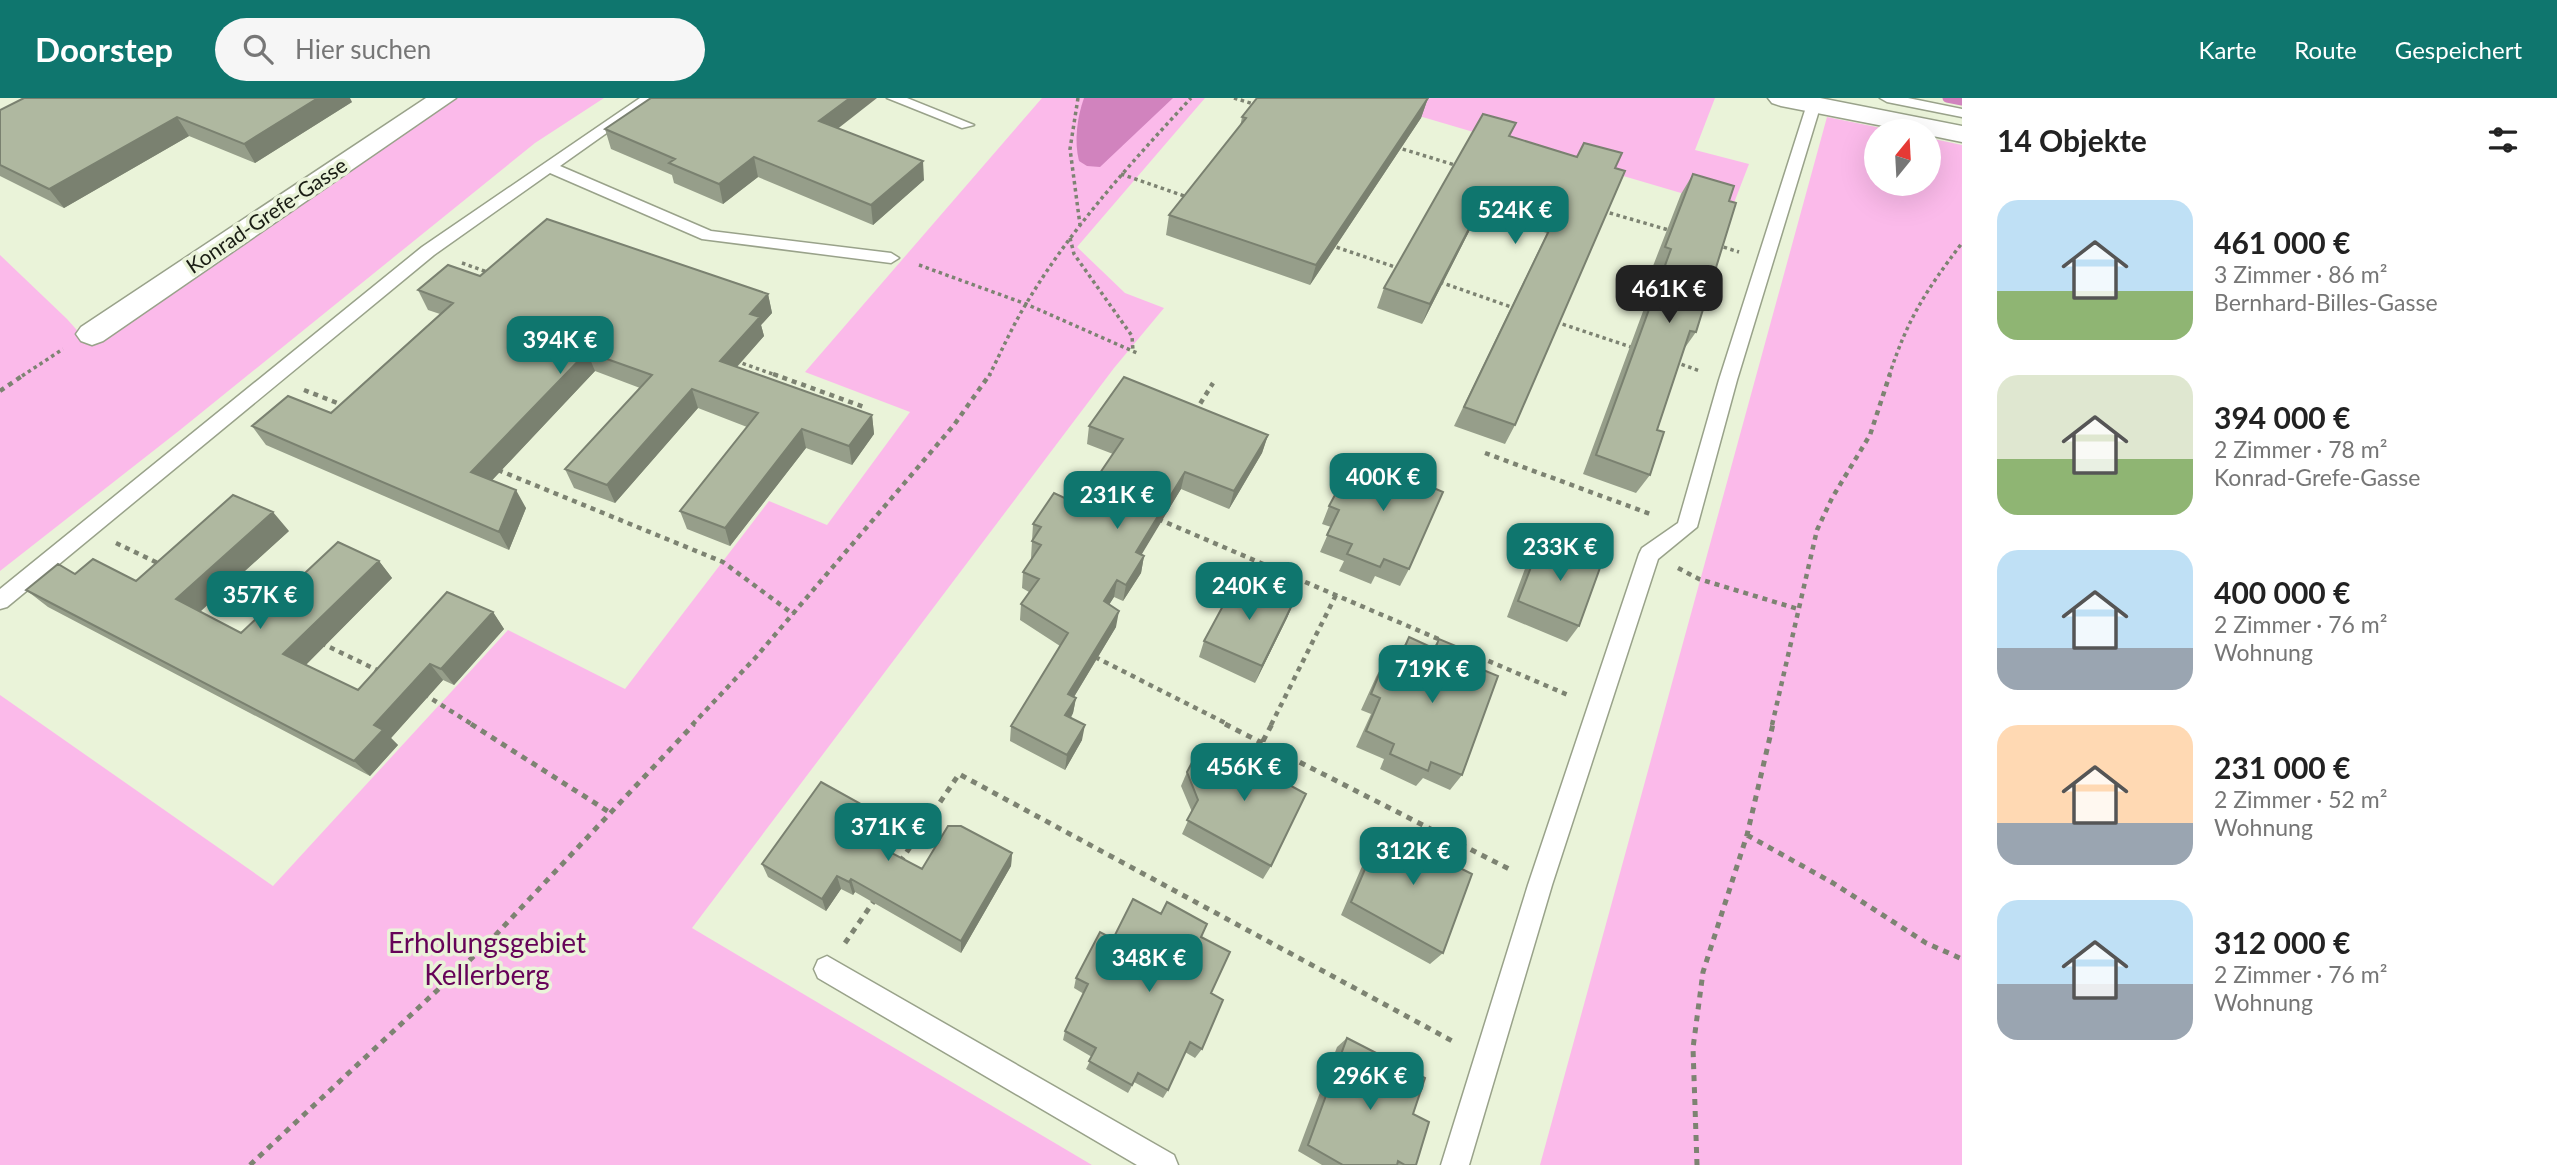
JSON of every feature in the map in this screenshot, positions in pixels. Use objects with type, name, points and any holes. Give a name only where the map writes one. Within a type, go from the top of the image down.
[{"type":"street","name":"Konrad-Grefe-Gasse","points":[[92,334],[443,98]]},
{"type":"street","points":[[1781,98],[1962,134]]},
{"type":"lane","points":[[0,601],[428,251],[551,169],[649,98]]},
{"type":"lane","points":[[894,98],[967,125]]},
{"type":"lane","points":[[1887,98],[1962,113]]},
{"type":"lane","points":[[1455,1165],[1540,885],[1649,554],[1687,527],[1728,380],[1814,104]]},
{"type":"lane","points":[[551,169],[708,236],[891,258]]},
{"type":"lane","points":[[827,969],[1164,1165]]},
{"type":"path","points":[[1078,98],[1070,149],[1080,225]]},
{"type":"path","points":[[250,1165],[489,942],[793,614],[985,384],[1003,355],[1026,304],[1070,238],[1121,174],[1191,98]]},
{"type":"path","points":[[1234,98],[1261,106]]},
{"type":"path","points":[[1394,147],[1461,167]]},
{"type":"path","points":[[1121,174],[1200,201]]},
{"type":"path","points":[[1594,208],[1674,232]]},
{"type":"path","points":[[891,258],[954,276],[1135,352],[1132,336],[1074,254],[1070,238]]},
{"type":"path","points":[[1319,242],[1398,268]]},
{"type":"path","points":[[1697,1165],[1693,1048],[1703,972],[1747,835],[1817,530],[1832,498],[1870,435],[1905,328],[1925,292],[1962,243]]},
{"type":"path","points":[[1714,244],[1767,261]]},
{"type":"path","points":[[428,251],[492,274]]},
{"type":"path","points":[[1438,282],[1517,309]]},
{"type":"path","points":[[1543,317],[1636,349]]},
{"type":"path","points":[[0,391],[47,358],[92,334]]},
{"type":"path","points":[[723,357],[864,407]]},
{"type":"path","points":[[1662,358],[1728,380]]},
{"type":"path","points":[[274,377],[351,409]]},
{"type":"path","points":[[1191,417],[1213,383]]},
{"type":"path","points":[[1485,453],[1687,527]]},
{"type":"path","points":[[492,467],[723,562],[793,614]]},
{"type":"path","points":[[1146,514],[1448,644]]},
{"type":"path","points":[[90,530],[166,567]]},
{"type":"path","points":[[1649,554],[1699,579],[1798,609]]},
{"type":"path","points":[[216,592],[279,622]]},
{"type":"path","points":[[1263,741],[1336,596]]},
{"type":"path","points":[[316,641],[392,678]]},
{"type":"path","points":[[1461,649],[1598,708]]},
{"type":"path","points":[[1094,656],[1540,885]]},
{"type":"path","points":[[417,690],[442,702],[609,812]]},
{"type":"path","points":[[897,866],[959,774],[1488,1060]]},
{"type":"path","points":[[1747,835],[1833,883],[1926,943],[1962,959]]},
{"type":"path","points":[[827,969],[881,889]]},
{"type":"green space","points":[[452,98],[604,98],[535,143],[180,430],[0,571],[0,255],[67,319],[91,346]]},
{"type":"green space","name":"Erholungsgebiet Kellerberg","points":[[1042,98],[1205,98],[1077,247],[1125,293],[1164,308],[1114,368],[692,928],[1092,1165],[0,1165],[0,695],[273,886],[508,630],[625,689],[769,501],[827,525],[910,412],[805,372]]},
{"type":"green space","points":[[1358,98],[1715,98],[1695,150],[1749,164],[1732,208]]},
{"type":"green space","points":[[1827,117],[1864,125],[1864,196],[1941,196],[1941,141],[1962,145],[1962,1165],[1540,1165]]},
{"type":"shaded area","points":[[1084,98],[1173,98],[1100,167],[1087,166],[1079,161],[1077,130]]},
{"type":"building","points":[[24,98],[318,98],[244,144],[177,117],[49,189],[0,165],[0,110]]},
{"type":"building","points":[[651,98],[850,98],[819,121],[923,161],[871,205],[754,157],[719,184],[669,163],[675,159],[605,129]]},
{"type":"building","points":[[1257,98],[1428,98],[1316,265],[1169,215],[1246,118],[1242,117]]},
{"type":"building","points":[[1483,114],[1516,123],[1509,136],[1577,157],[1584,143],[1622,153],[1615,168],[1625,171],[1515,425],[1464,407],[1557,214],[1488,192],[1430,304],[1384,288]]},
{"type":"building","points":[[1693,174],[1734,186],[1729,201],[1736,203],[1696,332],[1690,331],[1657,430],[1664,432],[1650,475],[1596,455],[1671,249],[1665,247]]},
{"type":"building","points":[[547,219],[768,294],[750,314],[760,317],[720,361],[872,415],[849,446],[802,429],[725,528],[680,511],[758,413],[692,389],[607,485],[565,469],[652,375],[587,352],[471,472],[516,490],[499,532],[252,426],[288,396],[331,413],[453,303],[418,290],[448,265],[480,276]]},
{"type":"building","points":[[1124,377],[1268,435],[1234,491],[1185,472],[1136,552],[1144,556],[1126,585],[1117,580],[1104,601],[1119,611],[1068,694],[1076,698],[1065,715],[1085,725],[1067,755],[1011,726],[1068,633],[1021,604],[1039,579],[1023,572],[1041,545],[1032,541],[1041,527],[1033,524],[1054,493],[1071,501],[1076,495],[1083,498],[1123,439],[1089,426]]},
{"type":"building","points":[[1364,461],[1388,470],[1392,463],[1424,475],[1420,482],[1443,492],[1409,569],[1384,559],[1380,567],[1347,554],[1352,544],[1327,535],[1339,510],[1329,506],[1349,469],[1358,472]]},
{"type":"building","points":[[233,495],[273,512],[176,599],[241,633],[338,542],[379,561],[283,654],[358,690],[447,592],[493,612],[441,669],[430,664],[374,725],[383,730],[354,761],[26,590],[58,564],[75,574],[93,559],[136,581]]},
{"type":"building","points":[[1541,541],[1601,565],[1579,626],[1518,601]]},
{"type":"building","points":[[1238,578],[1294,601],[1262,666],[1204,641]]},
{"type":"building","points":[[1409,637],[1435,649],[1439,639],[1475,654],[1471,665],[1498,676],[1462,775],[1431,762],[1428,771],[1390,754],[1394,744],[1366,731],[1380,698],[1371,694],[1385,660],[1397,665]]},
{"type":"building","points":[[1198,751],[1219,760],[1223,753],[1244,763],[1250,752],[1288,770],[1282,781],[1306,794],[1271,866],[1187,820],[1198,800],[1187,772]]},
{"type":"building","points":[[821,782],[879,814],[863,838],[922,869],[948,826],[961,826],[1012,853],[961,941],[851,879],[849,882],[837,876],[822,899],[762,864]]},
{"type":"building","points":[[1382,829],[1405,841],[1409,830],[1451,849],[1446,861],[1472,874],[1443,953],[1351,902]]},
{"type":"building","points":[[1133,899],[1161,914],[1167,902],[1207,924],[1201,937],[1230,952],[1211,993],[1223,1000],[1202,1049],[1190,1042],[1168,1090],[1138,1073],[1132,1085],[1089,1061],[1096,1048],[1065,1031],[1088,984],[1076,978],[1100,932],[1113,939]]},
{"type":"building","points":[[1347,1038],[1425,1078],[1413,1114],[1429,1122],[1416,1165],[1405,1165],[1398,1161],[1397,1165],[1343,1165],[1308,1145]]},
{"type":"waterway","points":[[1947,98],[1962,101]]}]
